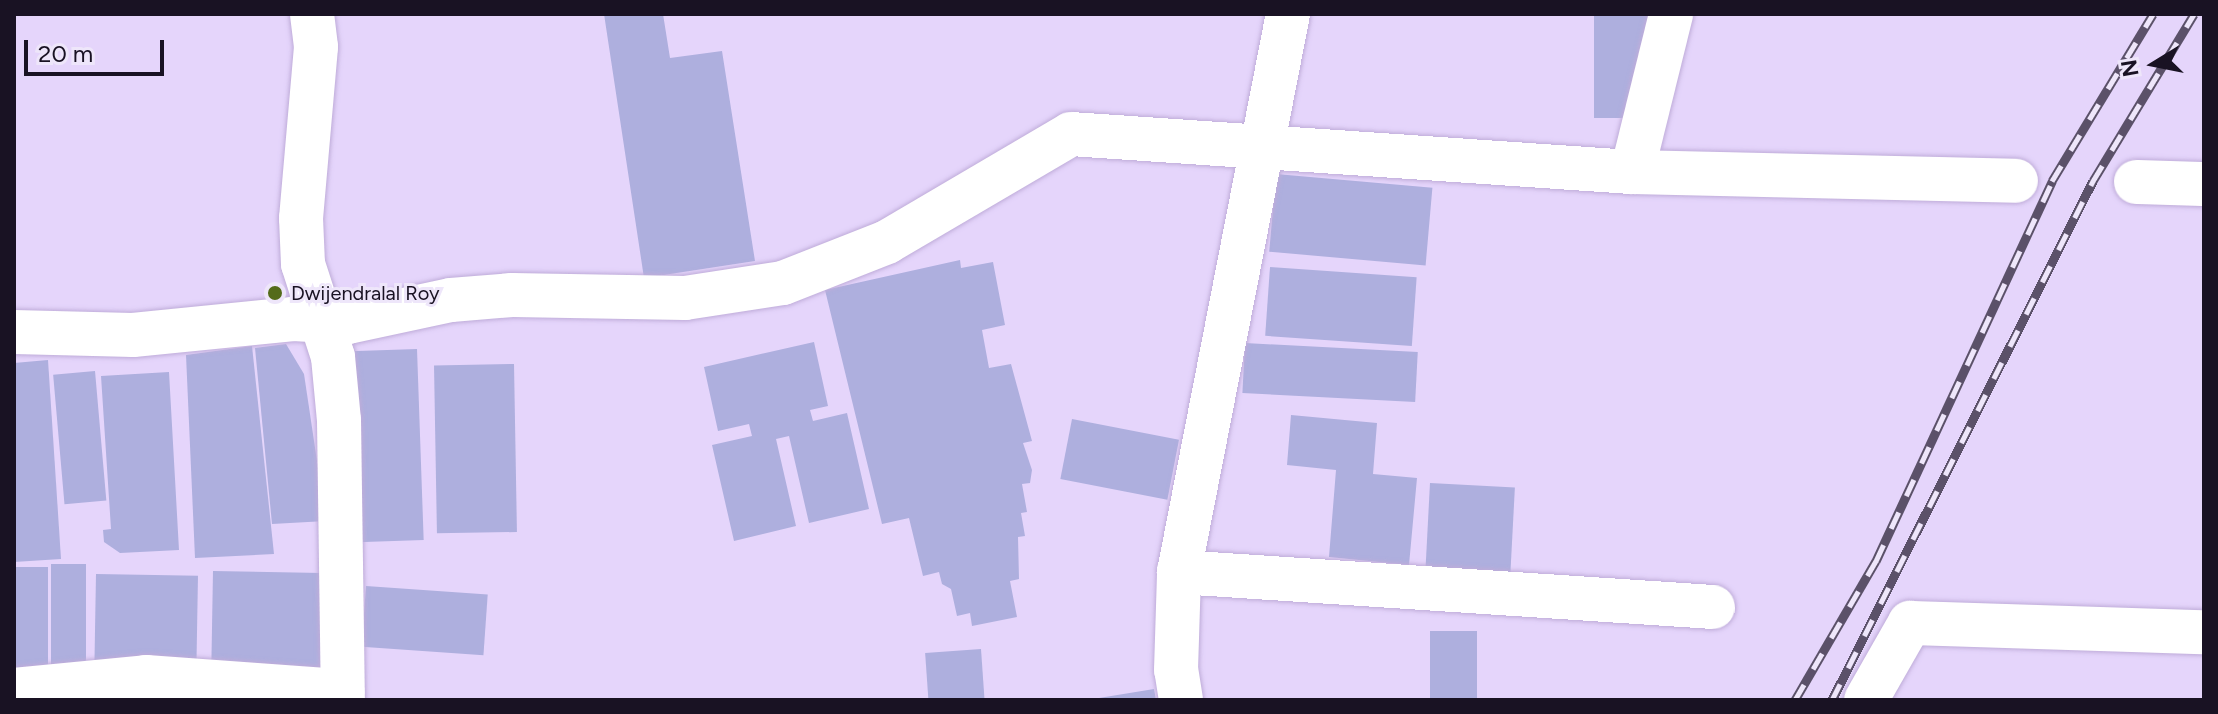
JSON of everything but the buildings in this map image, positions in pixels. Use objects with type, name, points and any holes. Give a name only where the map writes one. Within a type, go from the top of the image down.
[{"type":"street","points":[[14,690],[146,677],[343,695],[339,420],[333,357],[303,264],[301,218],[316,47],[312,14]]},
{"type":"street","points":[[1181,700],[1176,670],[1179,572],[1266,146],[1288,14]]},
{"type":"street","points":[[1632,172],[1671,14]]},
{"type":"street","points":[[14,332],[133,335],[319,320],[348,322],[481,297],[685,298],[783,283],[887,242],[1071,134],[1632,172],[2016,181]]},
{"type":"street","points":[[2136,182],[2204,184]]},
{"type":"street","points":[[1179,572],[1713,607]]},
{"type":"street","points":[[1866,700],[1910,623],[2204,632]]},
{"type":"railway","points":[[1795,700],[1876,561],[2052,181],[2153,14]]},
{"type":"railway","points":[[1832,700],[2093,181],[2194,14]]},
{"type":"place","name":"Dwijendralal Roy","points":[[275,293]]}]
